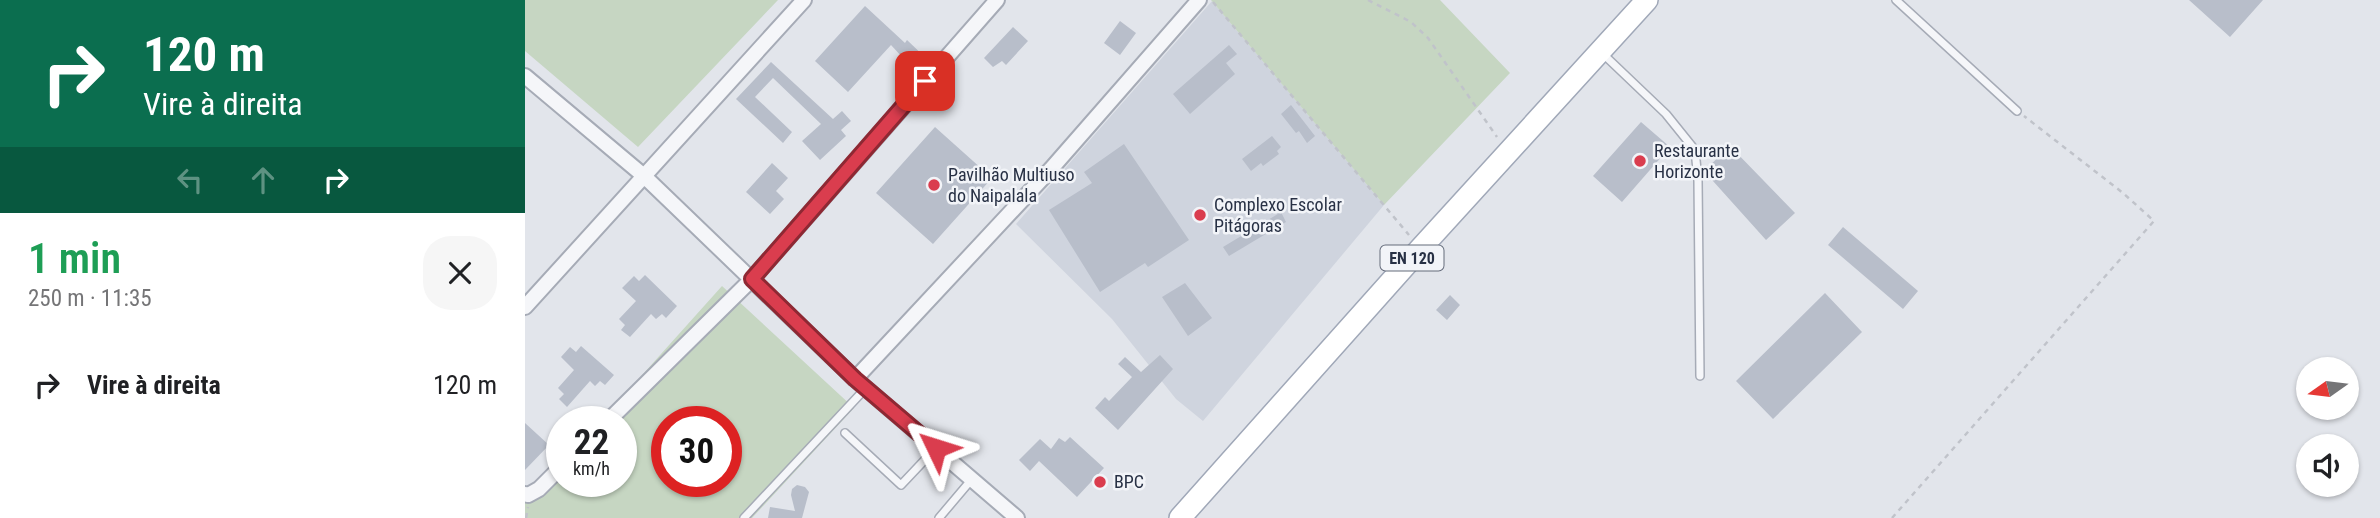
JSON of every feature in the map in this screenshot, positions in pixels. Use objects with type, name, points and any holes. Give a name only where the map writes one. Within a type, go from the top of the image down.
[{"type":"main road","name":"EN 120","points":[[1180,518],[1647,0]]},
{"type":"street","points":[[525,307],[804,0]]},
{"type":"street","points":[[623,406],[752,279],[997,0]]},
{"type":"street","points":[[860,384],[1199,0]]},
{"type":"street","points":[[525,76],[644,176],[860,384],[1017,518]]},
{"type":"street","points":[[525,494],[539,489],[546,482]]},
{"type":"lane","points":[[1896,0],[2017,111]]},
{"type":"lane","points":[[1601,51],[1667,114],[1695,150],[1698,180],[1700,376]]},
{"type":"lane","points":[[744,518],[860,384]]},
{"type":"lane","points":[[845,433],[901,485],[936,448]]},
{"type":"lane","points":[[939,518],[972,479]]},
{"type":"path","points":[[1211,0],[1420,249]]},
{"type":"path","points":[[1368,0],[1411,22],[1428,38],[1508,153]]},
{"type":"path","points":[[1892,518],[2154,221],[2123,193],[2017,111]]},
{"type":"shaded area","name":"Complexo Escolar Pitágoras","points":[[1212,1],[1384,205],[1203,421],[1176,399],[1112,319],[1016,224]]},
{"type":"green space","points":[[525,0],[778,0],[638,147],[525,51]]},
{"type":"green space","points":[[1211,0],[1440,0],[1510,73],[1384,205]]},
{"type":"green space","points":[[722,286],[854,408],[752,518],[525,518],[525,499],[528,502],[546,482],[546,497],[637,497],[637,406],[614,406]]},
{"type":"building","points":[[2189,0],[2263,0],[2230,37]]},
{"type":"building","points":[[865,6],[929,61],[922,69],[906,55],[903,58],[891,45],[848,92],[815,61]]},
{"type":"building","points":[[1120,21],[1136,33],[1120,55],[1104,43]]},
{"type":"building","points":[[1013,27],[1028,41],[1006,65],[1002,61],[993,67],[984,58]]},
{"type":"building","points":[[1229,45],[1237,54],[1226,63],[1235,74],[1190,114],[1173,94]]},
{"type":"building","points":[[771,62],[833,119],[842,111],[851,121],[841,130],[846,136],[820,160],[802,141],[821,124],[773,78],[755,97],[792,132],[783,143],[736,99]]},
{"type":"building","points":[[1291,105],[1315,136],[1307,143],[1281,114]]},
{"type":"building","points":[[1641,122],[1670,147],[1622,202],[1593,176]]},
{"type":"building","name":"Pavilhão Multiuso do Naipalala","points":[[935,127],[992,178],[933,244],[876,193]]},
{"type":"building","points":[[1272,136],[1281,147],[1277,151],[1279,154],[1251,171],[1242,159]]},
{"type":"building","points":[[1124,144],[1189,240],[1148,267],[1145,263],[1100,292],[1049,210],[1092,183],[1084,172]]},
{"type":"building","points":[[1730,146],[1795,213],[1766,240],[1704,171]]},
{"type":"building","points":[[772,163],[788,178],[776,191],[784,199],[770,214],[746,192]]},
{"type":"building","points":[[1281,212],[1286,222],[1229,256],[1223,247]]},
{"type":"building","points":[[1843,227],[1918,291],[1903,309],[1828,245]]},
{"type":"building","points":[[645,275],[677,306],[666,318],[662,314],[656,319],[651,314],[630,337],[621,330],[625,325],[619,319],[636,301],[622,288],[634,276],[639,281]]},
{"type":"building","points":[[1185,283],[1212,318],[1188,336],[1162,297]]},
{"type":"building","points":[[1825,293],[1862,332],[1773,419],[1736,381]]},
{"type":"building","points":[[1450,295],[1460,305],[1447,320],[1436,310]]},
{"type":"building","points":[[581,346],[614,375],[605,385],[600,381],[595,386],[590,381],[566,406],[559,399],[564,394],[558,388],[574,370],[561,357],[570,347],[576,352]]},
{"type":"building","points":[[1160,355],[1173,369],[1118,430],[1095,408],[1105,397],[1109,401],[1132,377],[1118,364],[1125,357],[1141,372]]},
{"type":"building","points":[[525,423],[546,442],[546,448],[525,470]]},
{"type":"building","points":[[1070,437],[1104,468],[1077,497],[1039,461],[1030,471],[1019,460],[1040,439],[1051,449],[1059,438],[1065,442]]},
{"type":"building","points":[[797,485],[805,487],[809,492],[802,518],[768,518],[770,507],[795,511],[791,495],[792,489]]},
{"type":"place","name":"Restaurante Horizonte","points":[[1640,161]]},
{"type":"place","name":"Pavilhão Multiuso do Naipalala","points":[[934,185]]},
{"type":"place","name":"Complexo Escolar Pitágoras","points":[[1200,215]]},
{"type":"place","name":"BPC","points":[[1100,482]]},
{"type":"route","points":[[925,81],[752,279],[855,379],[936,448]]}]
